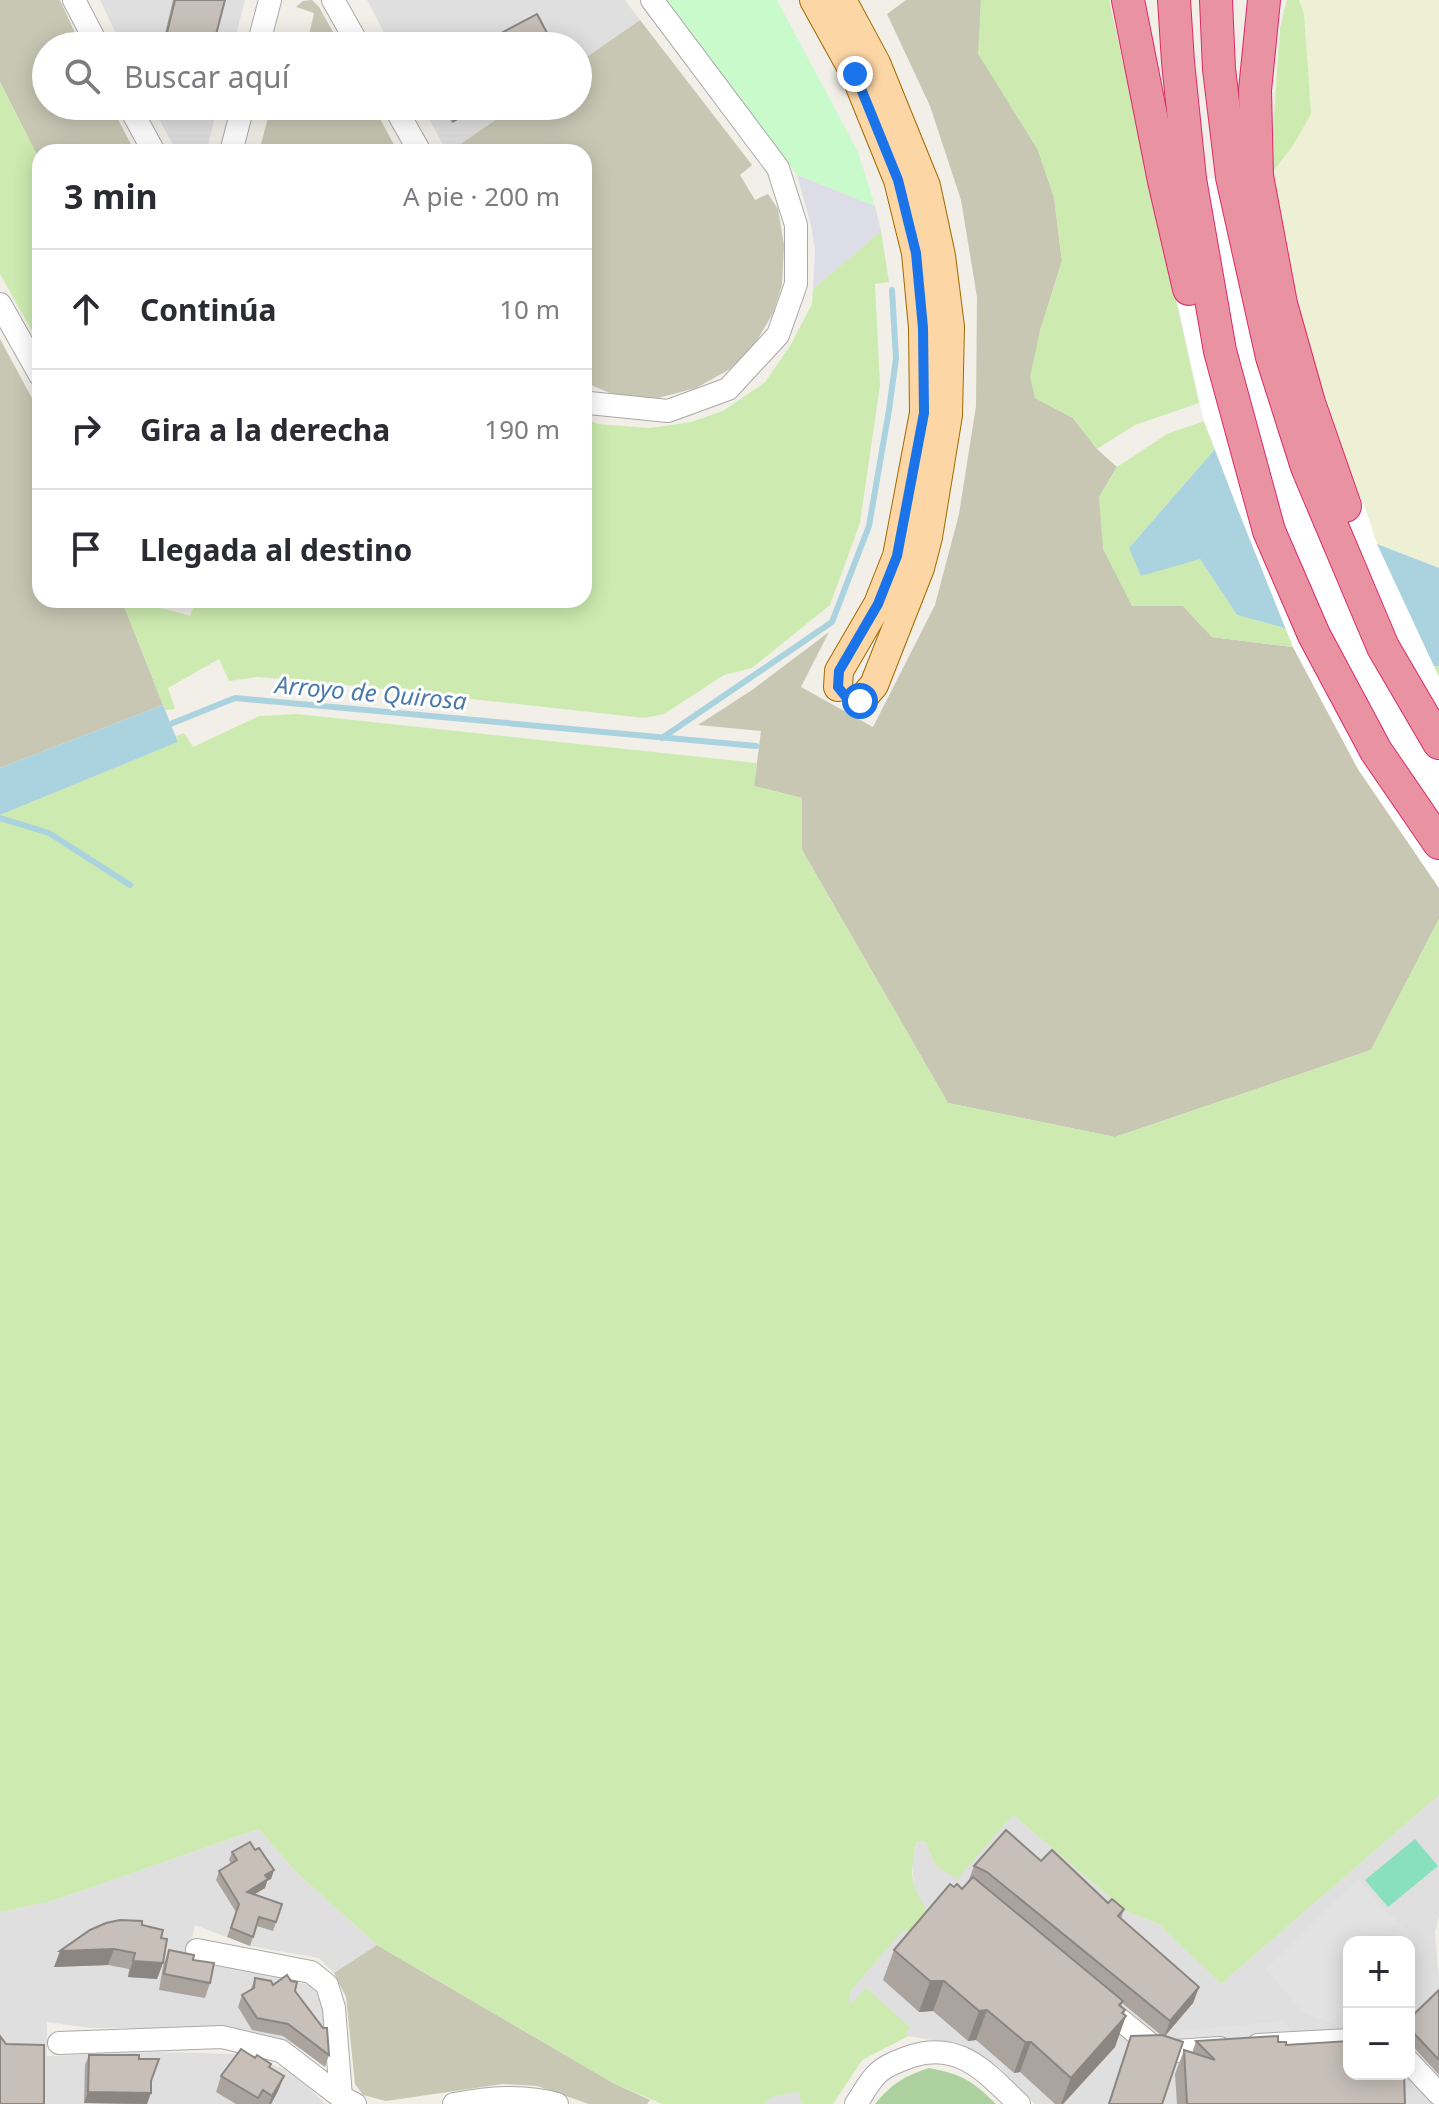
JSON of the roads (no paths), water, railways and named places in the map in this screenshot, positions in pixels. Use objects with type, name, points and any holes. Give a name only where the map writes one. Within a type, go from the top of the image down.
[{"type":"highway","points":[[1128,0],[1269,531],[1314,635],[1369,738],[1439,843]]},
{"type":"highway","points":[[1174,0],[1178,62],[1177,180]]},
{"type":"highway","points":[[1216,0],[1219,69],[1245,177],[1309,403],[1359,542],[1403,634],[1439,725]]},
{"type":"highway","points":[[1264,0],[1245,177],[1272,357],[1307,467],[1383,647],[1439,743]]},
{"type":"main road","points":[[814,0],[855,74],[898,180],[916,253],[923,328],[924,413],[897,556],[878,604],[839,671],[849,694],[874,685],[920,568],[948,415],[950,327],[941,256],[926,186],[876,63],[842,0]]},
{"type":"street","points":[[74,0],[91,32]]},
{"type":"street","points":[[262,32],[270,0]]},
{"type":"street","points":[[333,0],[351,32]]},
{"type":"street","points":[[592,403],[668,411],[728,389],[778,335],[796,284],[796,225],[778,168],[652,0]]},
{"type":"street","points":[[137,120],[150,144]]},
{"type":"street","points":[[233,144],[239,120]]},
{"type":"street","points":[[402,120],[415,144]]},
{"type":"street","points":[[0,304],[32,361]]},
{"type":"street","points":[[197,1950],[311,1972],[327,1985],[334,2008],[348,2100]]},
{"type":"street","points":[[1089,1995],[1160,2052],[1343,2040]]},
{"type":"street","points":[[59,2043],[222,2037],[281,2051],[348,2100]]},
{"type":"street","points":[[856,2104],[878,2073],[901,2060],[925,2052],[962,2056],[988,2073],[1019,2104]]},
{"type":"street","points":[[1415,2068],[1439,2094]]},
{"type":"street","points":[[454,2104],[499,2097],[557,2104]]},
{"type":"water","points":[[1215,449],[1296,479],[1377,544],[1439,568],[1439,666],[1372,668],[1285,628],[1237,615],[1200,559],[1141,576],[1129,548]]},
{"type":"water","points":[[163,705],[178,742],[0,815],[0,768]]},
{"type":"waterway","points":[[662,738],[832,622],[869,526],[896,358],[892,290]]},
{"type":"waterway","name":"Arroyo de Quirosa","points":[[163,727],[235,698],[756,746]]},
{"type":"waterway","points":[[0,818],[49,833],[130,885]]}]
